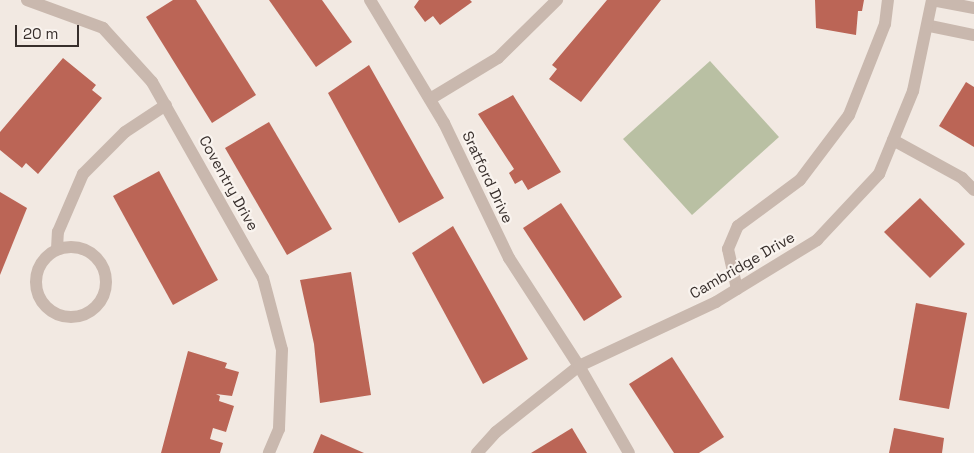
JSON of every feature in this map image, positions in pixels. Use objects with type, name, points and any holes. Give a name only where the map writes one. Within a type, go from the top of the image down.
[{"type":"street","name":"Coventry Drive","points":[[27,0],[103,28],[152,82],[263,278],[282,350],[279,429],[269,453]]},
{"type":"street","name":"Sratford Drive","points":[[370,0],[430,98],[508,258],[579,366],[629,453]]},
{"type":"street","points":[[430,98],[498,58],[558,0]]},
{"type":"street","points":[[737,289],[728,249],[738,226],[800,180],[849,116],[885,24],[888,0]]},
{"type":"street","name":"Cambridge Drive","points":[[477,453],[496,432],[579,366],[737,289],[817,240],[879,174],[913,92],[930,26],[932,0],[974,8]]},
{"type":"street","points":[[930,26],[974,35]]},
{"type":"street","points":[[58,249],[85,249],[104,268],[104,296],[84,315],[57,314],[38,295],[38,268],[58,249],[58,232],[83,174],[125,132],[166,105]]},
{"type":"street","points":[[893,140],[962,178],[974,190]]},
{"type":"green space","points":[[710,61],[779,137],[692,215],[623,139]]},
{"type":"building","points":[[173,0],[196,0],[256,95],[212,123],[146,17]]},
{"type":"building","points":[[269,0],[322,0],[352,42],[316,67]]},
{"type":"building","points":[[419,0],[470,0],[472,2],[440,25],[433,16],[425,22],[414,7]]},
{"type":"building","points":[[607,0],[661,0],[581,102],[549,79],[557,69],[552,65]]},
{"type":"building","points":[[815,0],[864,0],[862,11],[858,11],[856,35],[816,28]]},
{"type":"building","points":[[63,58],[96,85],[92,90],[102,98],[38,174],[26,163],[22,168],[0,150],[0,132]]},
{"type":"building","points":[[369,65],[444,198],[399,223],[328,93]]},
{"type":"building","points":[[966,82],[974,87],[974,147],[939,126]]},
{"type":"building","points":[[513,95],[561,172],[528,190],[522,180],[515,184],[509,173],[514,169],[478,114]]},
{"type":"building","points":[[269,122],[332,229],[287,255],[225,148]]},
{"type":"building","points":[[159,171],[218,280],[173,305],[113,196]]},
{"type":"building","points":[[0,192],[27,208],[0,275]]},
{"type":"building","points":[[920,198],[965,244],[930,278],[884,232]]},
{"type":"building","points":[[561,203],[622,297],[584,321],[523,228]]},
{"type":"building","points":[[453,226],[528,359],[483,384],[412,253]]},
{"type":"building","points":[[351,272],[371,395],[320,403],[314,344],[300,280]]},
{"type":"building","points":[[916,303],[967,313],[949,409],[899,400]]},
{"type":"building","points":[[188,351],[227,363],[225,368],[239,372],[232,396],[216,394],[220,396],[219,401],[234,406],[226,432],[213,428],[210,439],[223,443],[220,453],[161,453]]},
{"type":"building","points":[[672,357],[724,437],[699,453],[674,453],[629,384]]},
{"type":"building","points":[[572,428],[587,453],[531,453]]},
{"type":"building","points":[[894,428],[944,438],[942,453],[889,453]]},
{"type":"building","points":[[321,434],[364,453],[313,453]]}]
